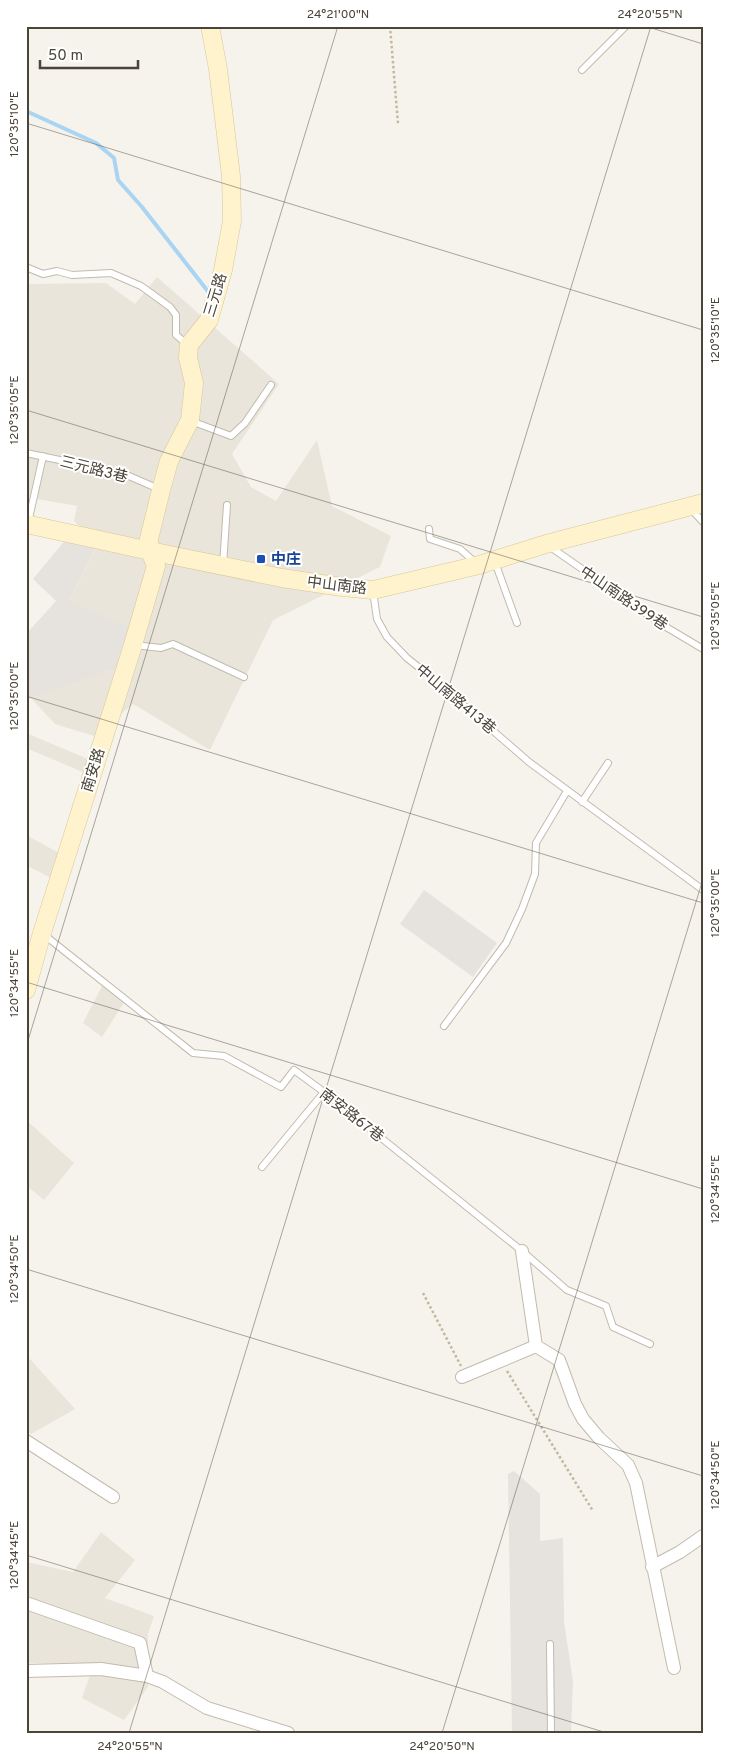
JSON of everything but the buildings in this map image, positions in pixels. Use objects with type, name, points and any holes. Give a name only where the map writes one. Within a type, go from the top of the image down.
[{"type":"street","name":"三元路","points":[[189,345],[209,320],[224,270],[232,221],[231,176],[218,69],[210,26]]},
{"type":"street","points":[[150,551],[149,539],[161,490],[170,461],[190,420],[194,383],[188,358],[189,345]]},
{"type":"street","name":"中山南路","points":[[27,524],[223,566],[342,588],[373,590],[487,563],[546,544],[696,505]]},
{"type":"street","name":"南安路","points":[[26,990],[156,566],[150,551]]},
{"type":"street","points":[[522,1250],[536,1346]]},
{"type":"street","points":[[463,1373],[536,1346]]},
{"type":"street","points":[[536,1346],[559,1360],[575,1404],[583,1419],[599,1438],[628,1465],[636,1483],[674,1668]]},
{"type":"street","points":[[26,1441],[113,1497]]},
{"type":"street","points":[[652,1567],[680,1552],[703,1536]]},
{"type":"street","points":[[26,1603],[140,1643],[147,1676]]},
{"type":"street","points":[[26,1671],[101,1669],[147,1676],[163,1682],[207,1708],[288,1733]]},
{"type":"lane","points":[[582,70],[626,26]]},
{"type":"lane","points":[[26,266],[43,274],[57,271],[72,275],[111,273],[141,286],[170,307],[176,315],[176,335],[189,345]]},
{"type":"lane","points":[[190,420],[231,436],[245,423],[271,385]]},
{"type":"lane","name":"三元路3巷","points":[[26,453],[122,473],[161,490]]},
{"type":"lane","points":[[27,524],[43,456]]},
{"type":"lane","points":[[223,566],[227,505]]},
{"type":"lane","points":[[696,505],[703,522]]},
{"type":"lane","points":[[429,529],[430,539],[460,549],[487,563],[517,623]]},
{"type":"lane","name":"中山南路399巷","points":[[546,544],[661,624],[703,649]]},
{"type":"lane","name":"中山南路413巷","points":[[373,590],[377,619],[387,637],[407,658],[501,736],[529,762],[703,890]]},
{"type":"lane","points":[[133,645],[161,648],[172,644],[244,677]]},
{"type":"lane","points":[[582,802],[608,764]]},
{"type":"lane","points":[[444,1026],[506,943],[522,909],[535,874],[536,843],[567,790]]},
{"type":"lane","name":"南安路67巷","points":[[42,933],[193,1053],[224,1056],[281,1087],[294,1070],[522,1250],[567,1290],[606,1306],[612,1327],[650,1344]]},
{"type":"lane","points":[[262,1167],[324,1092]]},
{"type":"lane","points":[[550,1644],[551,1733]]},
{"type":"path","points":[[390,26],[398,124]]},
{"type":"path","points":[[422,1293],[463,1373]]},
{"type":"path","points":[[508,1373],[593,1511]]},
{"type":"shaded area","name":"中庄","points":[[157,277],[279,384],[232,454],[251,487],[276,501],[317,440],[332,506],[391,536],[380,567],[273,620],[210,750],[133,704],[94,736],[55,724],[31,698],[120,667],[69,601],[98,544],[74,521],[77,506],[26,497],[26,284],[106,283],[135,304]]},
{"type":"shaded area","points":[[67,538],[98,543],[69,601],[132,628],[120,667],[26,700],[26,634],[56,601],[33,579]]},
{"type":"shaded area","points":[[26,733],[88,759],[85,773],[26,748]]},
{"type":"shaded area","points":[[26,835],[59,853],[51,878],[26,865]]},
{"type":"shaded area","points":[[424,890],[497,943],[473,977],[400,924]]},
{"type":"shaded area","points":[[103,984],[125,1001],[102,1037],[83,1023]]},
{"type":"shaded area","points":[[26,1120],[74,1163],[44,1200],[26,1185]]},
{"type":"shaded area","points":[[30,1359],[75,1409],[31,1434],[26,1431],[26,1362]]},
{"type":"shaded area","points":[[514,1471],[540,1494],[540,1541],[563,1538],[564,1622],[573,1681],[571,1733],[512,1733],[508,1474]]},
{"type":"shaded area","points":[[101,1532],[135,1560],[105,1598],[154,1616],[148,1633],[148,1687],[124,1720],[82,1698],[94,1663],[26,1663],[26,1562],[73,1572]]},
{"type":"waterway","points":[[26,111],[96,143],[114,158],[118,180],[142,207],[210,294]]},
{"type":"place","name":"中庄","points":[[261,559]]}]
